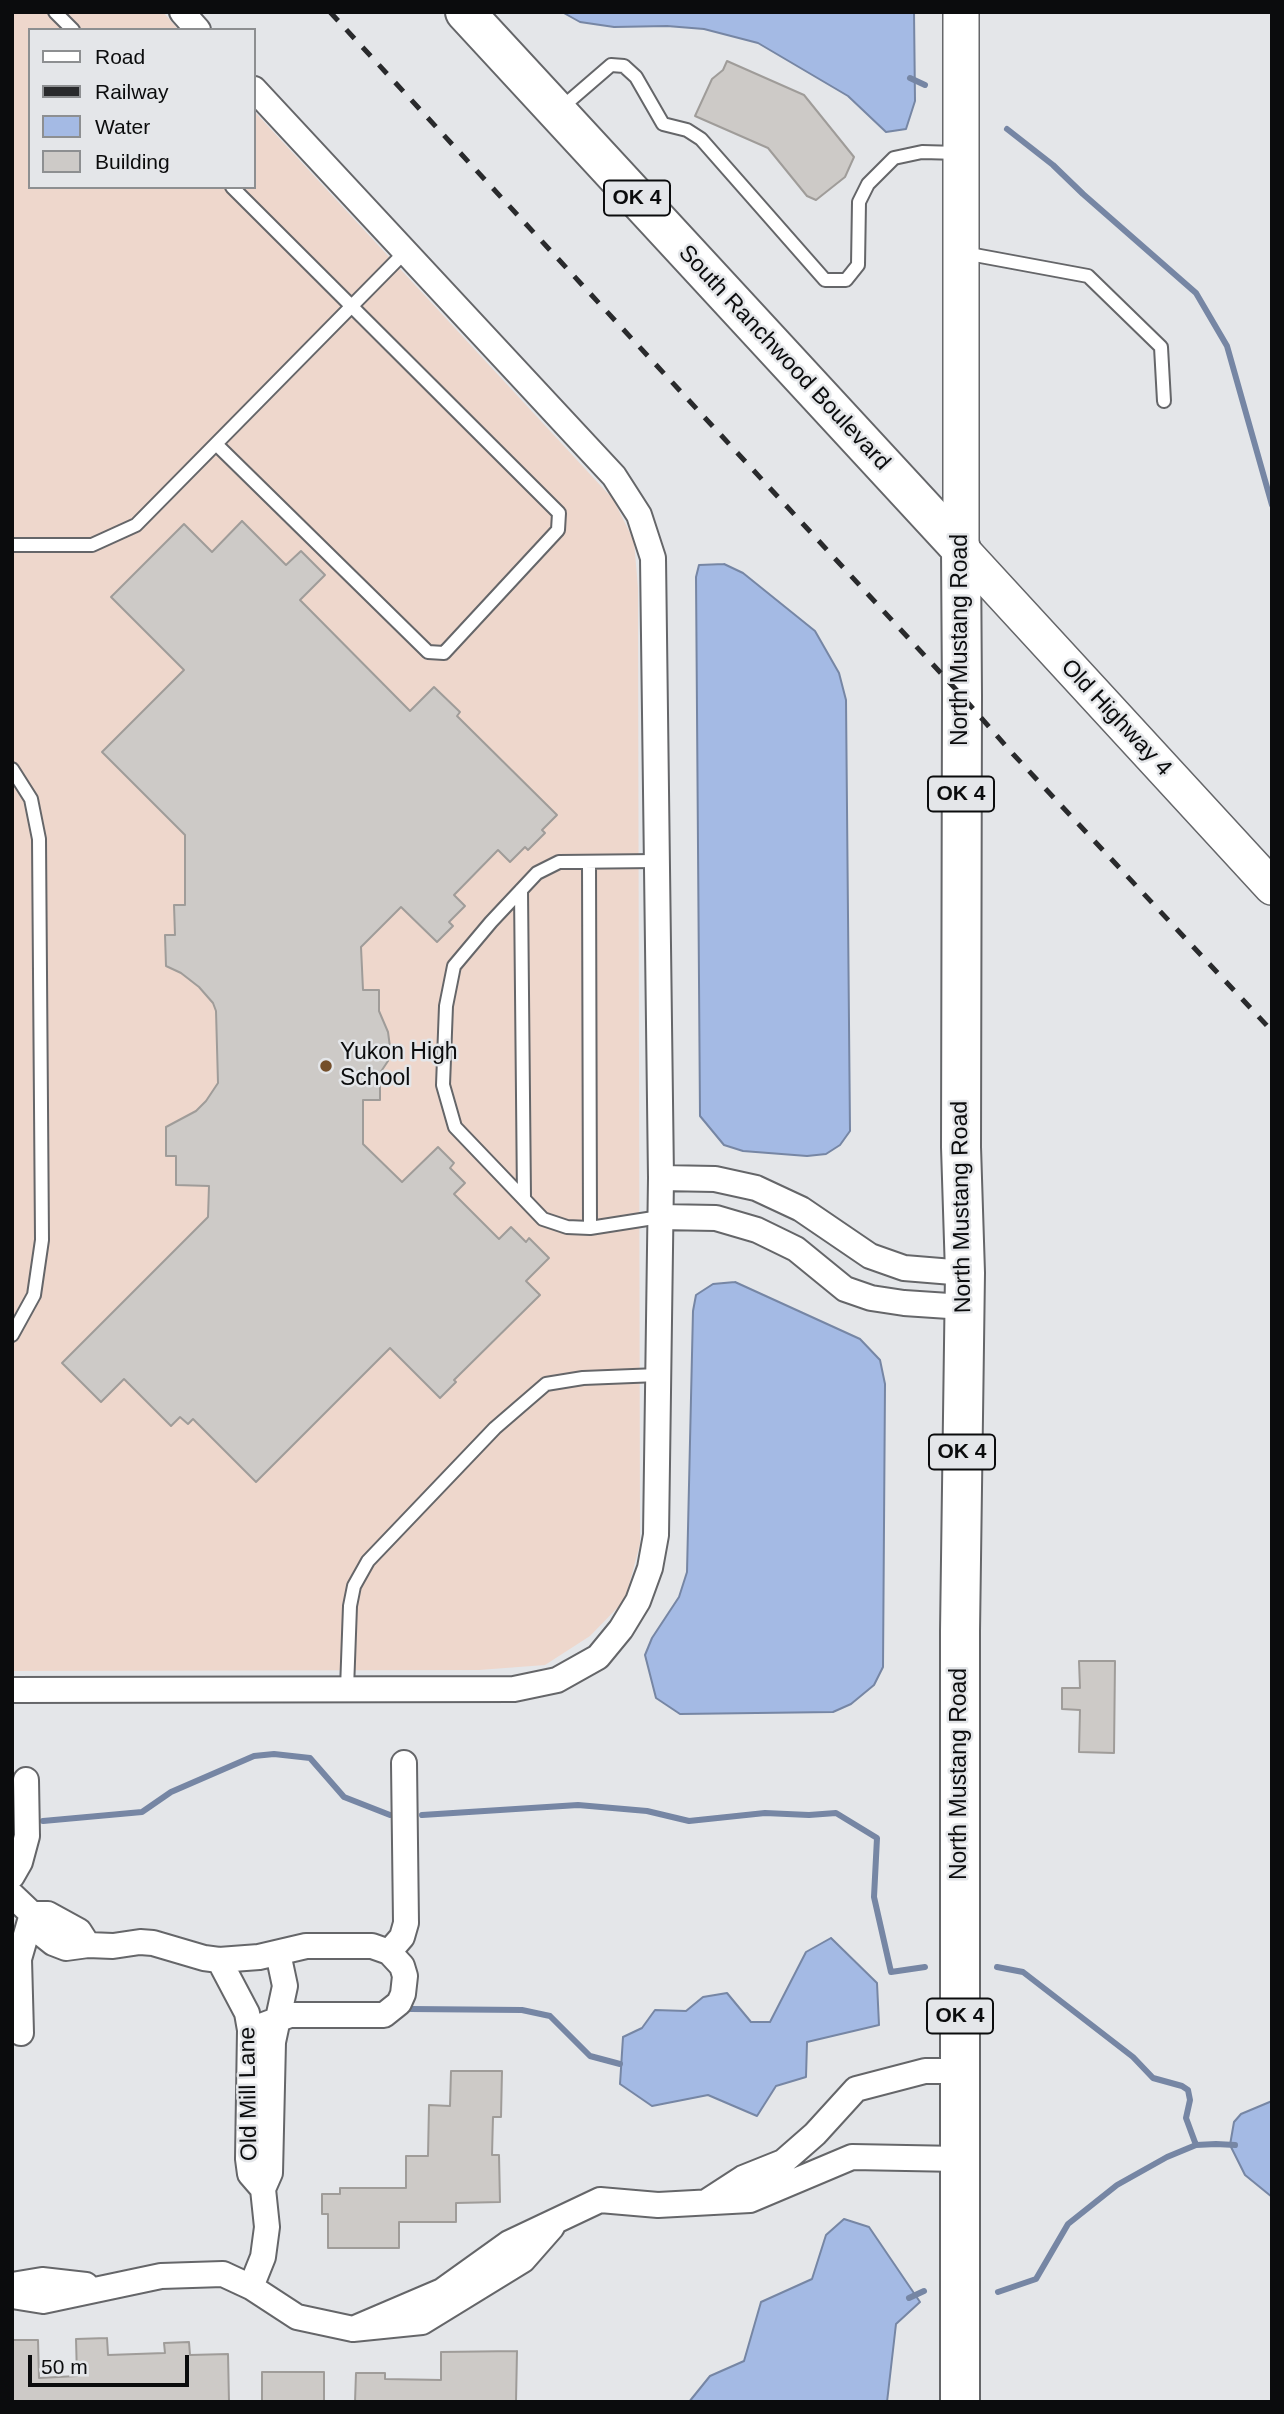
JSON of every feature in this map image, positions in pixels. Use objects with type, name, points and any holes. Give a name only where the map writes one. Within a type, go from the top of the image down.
[{"type":"main road","name":"South Ranchwood Boulevard","points":[[465,12],[961,549]]},
{"type":"main road","name":"North Mustang Road","points":[[960,2402],[960,1631],[964,1290],[961,1147],[961,12]]},
{"type":"main road","name":"Old Highway 4","points":[[961,549],[1272,887]]},
{"type":"street","points":[[182,12],[196,28]]},
{"type":"street","points":[[12,1690],[514,1689],[557,1680],[598,1657],[621,1629],[638,1601],[650,1568],[656,1535],[661,1178],[653,558],[639,515],[614,477],[256,91]]},
{"type":"street","points":[[661,1178],[715,1179],[756,1188],[801,1209],[870,1256],[964,1290]]},
{"type":"street","points":[[660,1217],[716,1218],[757,1230],[796,1249],[845,1289],[871,1298],[904,1303],[964,1290]]},
{"type":"street","points":[[389,1952],[402,1937],[406,1923],[404,1763]]},
{"type":"street","points":[[12,1876],[20,1862],[27,1836],[26,1780]]},
{"type":"street","points":[[12,1895],[32,1914],[38,1931],[53,1943],[66,1948],[153,1943],[204,1958],[219,1959],[259,1957],[316,1946],[372,1946],[389,1952],[402,1966],[405,1986],[400,2003],[384,2015],[296,2015],[277,2018],[250,2030]]},
{"type":"street","points":[[21,2033],[19,1959],[32,1914]]},
{"type":"street","name":"Old Mill Lane","points":[[263,2189],[270,2173],[273,2042],[285,1986],[278,1954]]},
{"type":"street","name":"Old Mill Lane","points":[[219,1959],[247,2013],[250,2030],[248,2159],[250,2174],[263,2189],[267,2215],[263,2257],[251,2287]]},
{"type":"street","points":[[703,2204],[743,2178],[783,2162],[856,2089],[925,2071],[960,2071]]},
{"type":"street","points":[[802,2145],[814,2171]]},
{"type":"street","points":[[12,2296],[43,2301],[161,2276],[223,2274],[251,2287],[297,2317],[353,2329],[422,2322],[472,2280],[523,2260],[558,2221],[600,2200],[658,2205],[750,2200],[852,2157],[960,2159]]},
{"type":"street","points":[[12,2286],[42,2280],[111,2288]]},
{"type":"lane","points":[[55,12],[71,28]]},
{"type":"lane","points":[[557,112],[611,65],[624,66],[636,77],[663,124],[687,130],[701,139],[825,280],[846,280],[858,265],[859,202],[868,184],[894,158],[922,152],[961,153]]},
{"type":"lane","points":[[216,444],[428,652],[444,653],[558,530],[559,513],[234,189]]},
{"type":"lane","points":[[12,545],[92,545],[136,525],[405,252]]},
{"type":"lane","points":[[961,253],[1088,276],[1161,347],[1164,401]]},
{"type":"lane","points":[[12,769],[31,799],[38,839],[42,1240],[34,1295],[12,1335]]},
{"type":"lane","points":[[657,861],[559,862],[537,873],[454,966],[446,1006],[443,1085],[455,1128],[543,1219],[567,1227],[590,1228],[660,1217]]},
{"type":"lane","points":[[589,862],[590,1228]]},
{"type":"lane","points":[[521,890],[524,1199]]},
{"type":"lane","points":[[347,1689],[350,1606],[354,1586],[368,1560],[495,1429],[546,1384],[583,1378],[658,1376]]},
{"type":"shaded area","name":"Yukon High School","points":[[12,12],[163,12],[177,28],[28,28],[28,189],[256,189],[256,113],[613,499],[634,541],[638,588],[640,1544],[625,1600],[590,1636],[545,1665],[479,1670],[12,1671]]},
{"type":"water","points":[[562,12],[914,12],[915,101],[906,129],[886,132],[848,96],[758,43],[704,29],[667,26],[614,27],[580,22]]},
{"type":"water","points":[[724,564],[743,573],[815,631],[839,673],[846,700],[850,1131],[840,1145],[826,1154],[807,1156],[743,1151],[724,1145],[700,1116],[696,577],[699,565]]},
{"type":"water","points":[[735,1282],[860,1339],[880,1360],[885,1384],[883,1667],[874,1685],[851,1704],[833,1712],[680,1714],[656,1698],[645,1655],[652,1638],[679,1597],[687,1572],[693,1311],[696,1295],[713,1284]]},
{"type":"water","points":[[831,1938],[877,1983],[879,2025],[807,2042],[806,2077],[776,2086],[757,2116],[708,2095],[652,2106],[620,2084],[623,2037],[642,2028],[655,2010],[686,2011],[703,1997],[727,1993],[751,2022],[770,2022],[806,1952]]},
{"type":"water","points":[[1272,2101],[1272,2197],[1245,2175],[1230,2145],[1234,2122],[1241,2114]]},
{"type":"water","points":[[844,2219],[869,2227],[920,2302],[896,2324],[887,2402],[689,2402],[710,2376],[744,2361],[761,2302],[812,2279],[826,2235]]},
{"type":"building","points":[[727,61],[804,95],[854,157],[845,177],[816,200],[807,196],[768,148],[695,116],[712,79],[723,70]]},
{"type":"building","points":[[242,521],[286,565],[301,551],[325,575],[300,600],[410,711],[434,687],[460,712],[457,716],[557,815],[542,830],[545,833],[528,850],[525,847],[510,862],[498,850],[454,895],[465,906],[449,922],[453,926],[437,942],[401,907],[361,947],[363,990],[379,990],[379,1011],[388,1032],[390,1047],[388,1061],[380,1073],[380,1100],[363,1100],[363,1144],[402,1182],[438,1147],[454,1163],[450,1168],[465,1183],[454,1194],[499,1239],[511,1227],[526,1242],[529,1238],[549,1258],[526,1281],[540,1295],[454,1380],[456,1382],[440,1398],[390,1348],[256,1482],[193,1419],[188,1424],[180,1417],[171,1426],[124,1379],[101,1402],[62,1363],[208,1217],[209,1186],[176,1185],[176,1156],[166,1156],[166,1127],[196,1111],[218,1083],[216,1011],[213,1003],[199,987],[181,973],[166,966],[165,935],[175,935],[174,905],[185,905],[185,835],[102,752],[184,670],[111,597],[184,524],[212,552]]},
{"type":"building","points":[[1079,1661],[1115,1661],[1114,1753],[1079,1752],[1080,1710],[1062,1709],[1062,1688],[1080,1688]]},
{"type":"building","points":[[451,2071],[502,2071],[501,2117],[493,2117],[492,2155],[499,2155],[500,2202],[456,2203],[456,2222],[399,2222],[399,2248],[328,2248],[328,2214],[322,2214],[322,2194],[340,2194],[340,2188],[406,2188],[406,2156],[428,2156],[429,2105],[450,2106]]},
{"type":"building","points":[[107,2338],[108,2355],[165,2353],[164,2343],[189,2342],[190,2355],[228,2354],[229,2402],[12,2402],[12,2340],[38,2340],[39,2378],[77,2376],[76,2339]]},
{"type":"building","points":[[517,2351],[516,2402],[355,2402],[356,2373],[385,2373],[385,2379],[441,2380],[441,2352]]},
{"type":"building","points":[[262,2372],[324,2372],[324,2402],[262,2402]]},
{"type":"waterway","points":[[910,78],[925,85]]},
{"type":"waterway","points":[[1007,129],[1053,165],[1196,293],[1227,346],[1272,505]]},
{"type":"waterway","points":[[43,1821],[142,1812],[171,1792],[254,1756],[274,1754],[310,1758],[344,1797],[390,1815]]},
{"type":"waterway","points":[[422,1815],[578,1805],[647,1811],[689,1821],[765,1813],[836,1813],[877,1838],[874,1897],[891,1972],[925,1967]]},
{"type":"waterway","points":[[997,1967],[1023,1972],[1133,2057],[1153,2078],[1188,2090],[1190,2100],[1186,2118],[1196,2145]]},
{"type":"waterway","points":[[411,2009],[522,2010],[550,2016],[590,2056],[620,2064]]},
{"type":"waterway","points":[[998,2292],[1036,2279],[1068,2224],[1117,2185],[1167,2157],[1196,2145],[1235,2145]]},
{"type":"waterway","points":[[909,2298],[924,2291]]},
{"type":"railway","points":[[330,12],[1013,754],[1272,1031]]},
{"type":"place","name":"Yukon High School","points":[[326,1066]]}]
